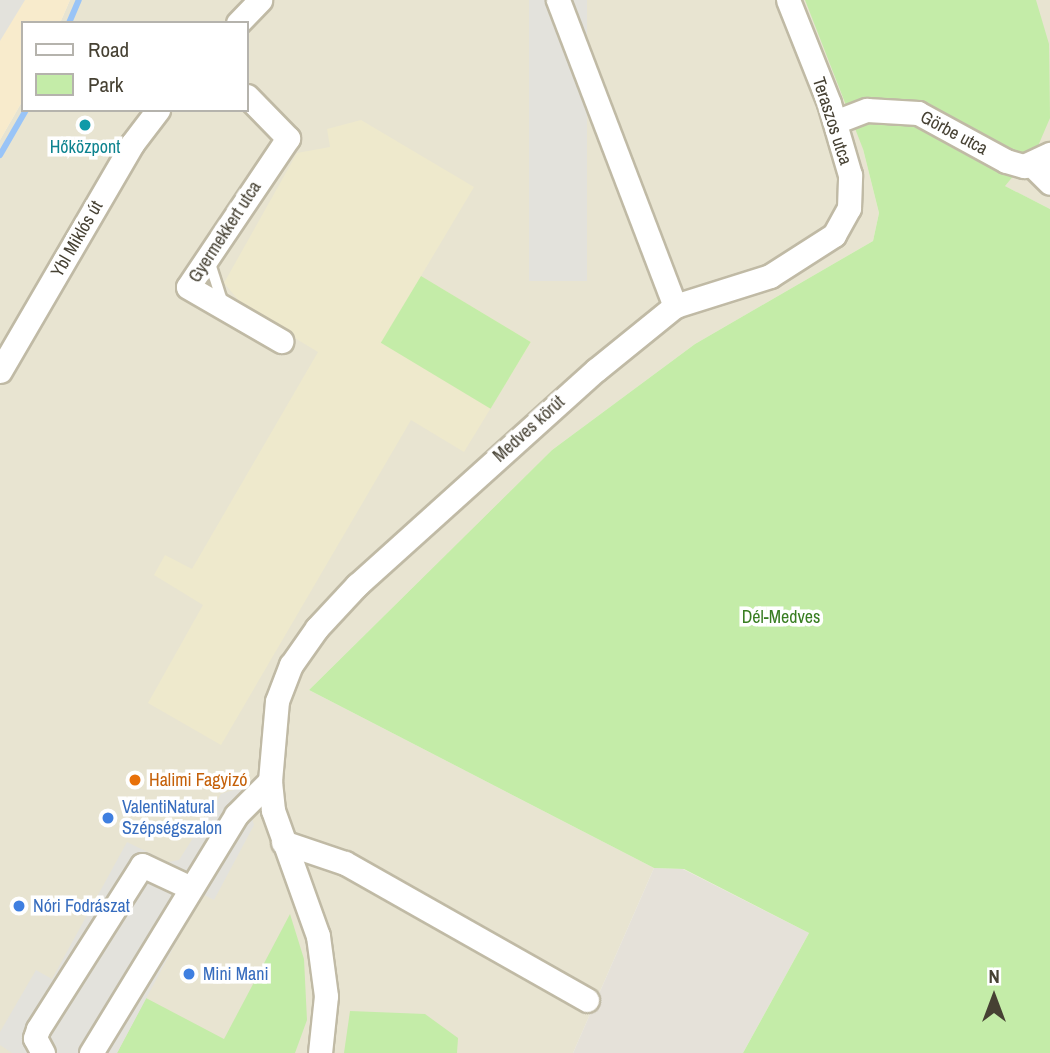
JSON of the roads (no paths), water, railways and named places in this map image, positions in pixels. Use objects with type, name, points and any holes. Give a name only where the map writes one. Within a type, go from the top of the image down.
[{"type":"street","points":[[240,21],[260,0]]},
{"type":"street","points":[[558,0],[675,306]]},
{"type":"street","name":"Teraszos utca","points":[[675,306],[771,276],[834,235],[849,208],[850,175],[835,122],[788,0]]},
{"type":"street","name":"Gyermekkert utca","points":[[248,97],[288,138],[208,251],[188,286],[281,341]]},
{"type":"street","name":"Görbe utca","points":[[835,122],[867,110],[918,113],[1006,161],[1041,159],[1050,183]]},
{"type":"street","name":"Ybl Miklós út","points":[[0,372],[132,144],[156,112]]},
{"type":"street","name":"Medves körút","points":[[320,1053],[326,996],[318,936],[283,842],[270,781],[277,701],[291,665],[317,628],[433,515],[675,306]]},
{"type":"street","points":[[91,1053],[189,887],[236,815],[270,781]]},
{"type":"street","points":[[283,842],[345,863],[587,1000]]},
{"type":"street","points":[[43,1053],[35,1038],[38,1029],[142,865],[189,887]]},
{"type":"waterway","points":[[70,21],[79,0]]},
{"type":"waterway","points":[[0,155],[25,112]]},
{"type":"place","name":"Hőközpont","points":[[85,125]]},
{"type":"place","name":"Halimi Fagyizó","points":[[135,780]]},
{"type":"place","name":"ValentiNatural Szépségszalon","points":[[108,818]]},
{"type":"place","name":"Nóri Fodrászat","points":[[19,906]]},
{"type":"place","name":"Mini Mani","points":[[189,974]]},
{"type":"park label","name":"Dél-Medves","points":[[781,617]]}]
